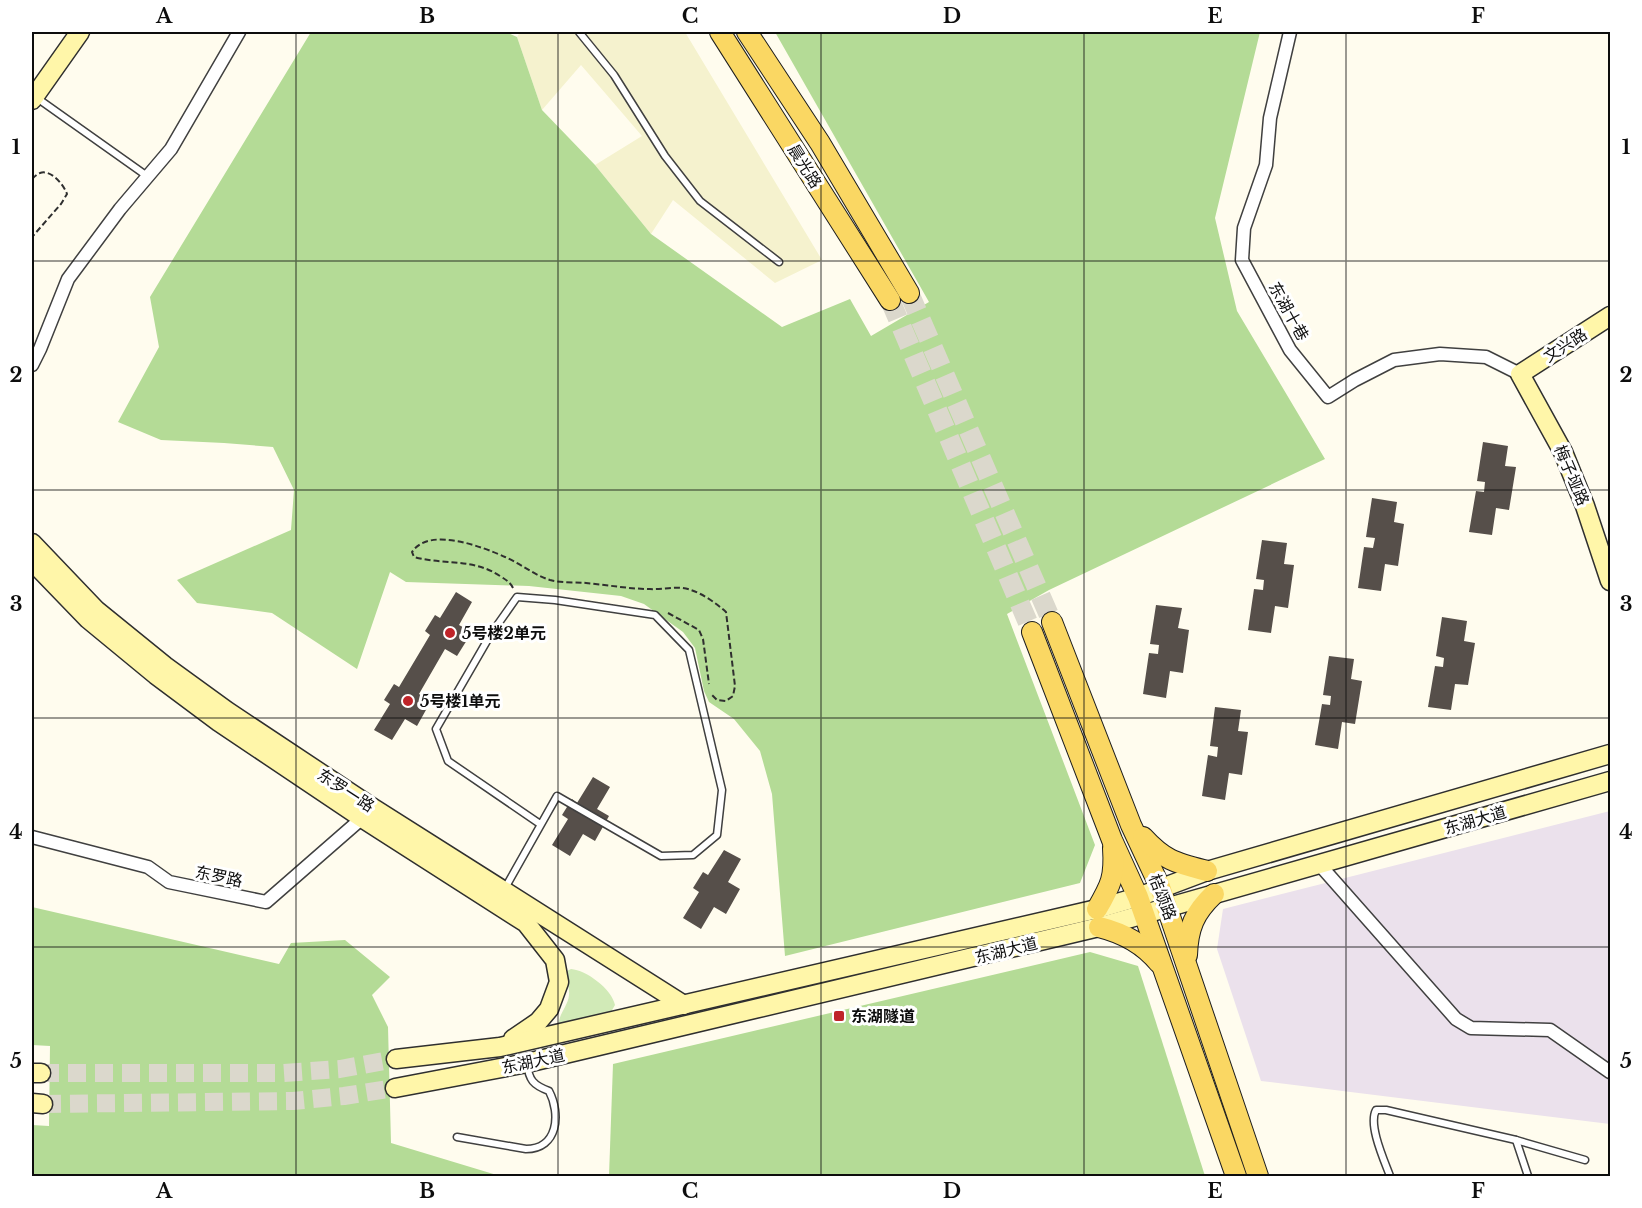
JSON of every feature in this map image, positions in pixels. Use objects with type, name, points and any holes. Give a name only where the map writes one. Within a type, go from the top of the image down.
[{"type":"main road","points":[[32,93],[69,32]]},
{"type":"main road","points":[[32,93],[80,32]]},
{"type":"main road","name":"晨光路","points":[[720,32],[890,300]]},
{"type":"main road","name":"晨光路","points":[[747,32],[820,143],[909,293]]},
{"type":"main road","name":"文兴路","points":[[1521,374],[1611,316]]},
{"type":"main road","name":"梅子垭路","points":[[1521,374],[1563,452],[1586,506],[1611,581]]},
{"type":"main road","name":"东罗一路","points":[[32,543],[96,610],[165,666],[367,813],[526,923],[555,960],[559,982],[549,1009],[538,1022],[500,1047]]},
{"type":"main road","name":"东罗一路","points":[[32,561],[88,620],[219,722],[367,813],[504,890],[684,1005]]},
{"type":"main road","name":"桔颂路","points":[[1052,622],[1131,825],[1168,907],[1258,1176]]},
{"type":"main road","name":"桔颂路","points":[[1032,632],[1112,840],[1140,905],[1236,1176]]},
{"type":"main road","name":"东湖大道","points":[[1140,905],[1160,887],[1207,871],[1611,754]]},
{"type":"main road","name":"东湖大道","points":[[394,1088],[526,1063],[1098,918],[1140,905],[1168,907],[1611,781]]},
{"type":"main road","points":[[1131,825],[1157,852],[1175,863],[1207,871]]},
{"type":"main road","points":[[1112,840],[1115,870],[1098,918],[1150,952],[1163,969]]},
{"type":"main road","points":[[1186,961],[1188,935],[1194,918],[1203,904],[1214,894]]},
{"type":"main road","name":"东湖大道","points":[[396,1059],[500,1047],[684,1005],[1098,918]]},
{"type":"street","points":[[32,364],[68,279],[147,176],[171,149],[239,32]]},
{"type":"street","name":"东湖十巷","points":[[1290,32],[1270,118],[1266,165],[1244,228],[1242,260],[1290,350],[1328,397],[1394,360],[1440,354],[1486,357],[1521,374]]},
{"type":"street","name":"东罗路","points":[[32,837],[148,867],[169,882],[266,902],[367,813]]},
{"type":"street","points":[[1319,864],[1456,1019],[1471,1028],[1550,1030],[1611,1072]]},
{"type":"lane","points":[[579,32],[614,75],[665,156],[700,201],[779,262]]},
{"type":"lane","points":[[32,93],[147,176]]},
{"type":"lane","points":[[504,890],[557,796],[661,856],[693,855],[717,836],[722,790],[688,650],[655,615],[555,600],[517,597],[491,634],[436,729],[448,761],[540,824]]},
{"type":"lane","points":[[457,1137],[526,1149],[537,1149],[548,1141],[555,1126],[555,1103],[549,1091],[535,1086],[529,1077],[526,1063]]},
{"type":"lane","points":[[1390,1176],[1373,1126],[1372,1117],[1376,1110],[1386,1110],[1516,1140],[1585,1160]]},
{"type":"lane","points":[[1516,1140],[1528,1176]]},
{"type":"path","points":[[32,179],[40,173],[48,173],[64,186],[67,194],[32,237]]},
{"type":"shaded area","points":[[520,32],[685,32],[822,260],[775,283],[673,200],[651,234],[595,165],[642,136],[581,65],[542,110],[517,37]]},
{"type":"shaded area","points":[[1610,811],[1610,1124],[1261,1081],[1217,949],[1223,909]]},
{"type":"green space","points":[[311,32],[506,32],[517,37],[542,110],[595,165],[651,234],[782,327],[850,299],[871,336],[929,302],[775,32],[1260,32],[1215,218],[1237,311],[1325,459],[1049,590],[1007,614],[1095,845],[1080,883],[785,956],[772,794],[760,751],[734,719],[709,702],[704,691],[695,648],[683,632],[644,604],[621,596],[529,586],[406,582],[390,572],[357,669],[272,613],[197,603],[177,580],[291,530],[294,490],[273,447],[161,440],[118,422],[159,347],[150,297]]},
{"type":"green space","points":[[32,907],[279,964],[291,943],[345,940],[390,977],[372,995],[388,1027],[391,1143],[500,1176],[32,1176],[32,1125],[49,1126],[50,1046],[32,1045]]},
{"type":"green space","points":[[1090,952],[1138,966],[1205,1176],[609,1176],[613,1064]]},
{"type":"green space","points":[[571,969],[598,981],[609,993],[615,1005],[611,1012],[559,1027],[569,995],[567,971]]},
{"type":"building","points":[[1483,442],[1508,446],[1505,466],[1516,467],[1509,510],[1496,508],[1492,535],[1469,532],[1476,491],[1484,492],[1485,482],[1477,481]]},
{"type":"building","points":[[1372,498],[1397,502],[1394,522],[1404,524],[1398,566],[1385,564],[1381,591],[1358,588],[1364,547],[1373,548],[1375,538],[1366,537]]},
{"type":"building","points":[[1262,540],[1287,543],[1284,564],[1294,565],[1288,608],[1275,606],[1271,633],[1248,630],[1254,589],[1263,590],[1264,580],[1256,579]]},
{"type":"building","points":[[456,592],[472,602],[459,625],[472,632],[457,656],[445,649],[419,694],[431,701],[417,726],[405,719],[392,740],[374,730],[390,704],[384,700],[394,684],[399,687],[430,635],[425,631],[435,615],[440,618]]},
{"type":"building","points":[[1156,605],[1182,608],[1178,628],[1189,630],[1183,673],[1170,671],[1166,698],[1143,694],[1149,653],[1158,654],[1159,645],[1150,644]]},
{"type":"building","points":[[1442,617],[1467,621],[1464,641],[1475,643],[1468,685],[1455,684],[1451,710],[1428,707],[1435,666],[1443,667],[1444,658],[1436,656]]},
{"type":"building","points":[[1329,656],[1354,659],[1351,679],[1362,681],[1355,724],[1342,722],[1338,749],[1315,745],[1322,704],[1330,705],[1331,696],[1323,695]]},
{"type":"building","points":[[1215,707],[1241,710],[1238,731],[1248,732],[1242,775],[1229,773],[1225,800],[1202,796],[1208,755],[1217,757],[1218,747],[1210,746]]},
{"type":"building","points":[[593,777],[610,787],[597,809],[609,816],[595,841],[583,834],[570,856],[552,845],[568,819],[562,815],[572,799],[577,803]]},
{"type":"building","points":[[724,850],[741,859],[728,882],[740,889],[726,914],[714,907],[701,929],[683,918],[699,892],[693,888],[703,872],[708,875]]},
{"type":"tunnel","points":[[909,293],[1052,622]]},
{"type":"tunnel","points":[[890,300],[1032,632]]},
{"type":"tunnel","points":[[41,1073],[283,1073],[340,1069],[396,1059]]},
{"type":"tunnel","points":[[43,1104],[293,1101],[395,1088]]},
{"type":"place","name":"5号楼2单元","points":[[450,633]]},
{"type":"place","name":"5号楼1单元","points":[[408,701]]},
{"type":"place","name":"东湖隧道","points":[[839,1016]]}]
